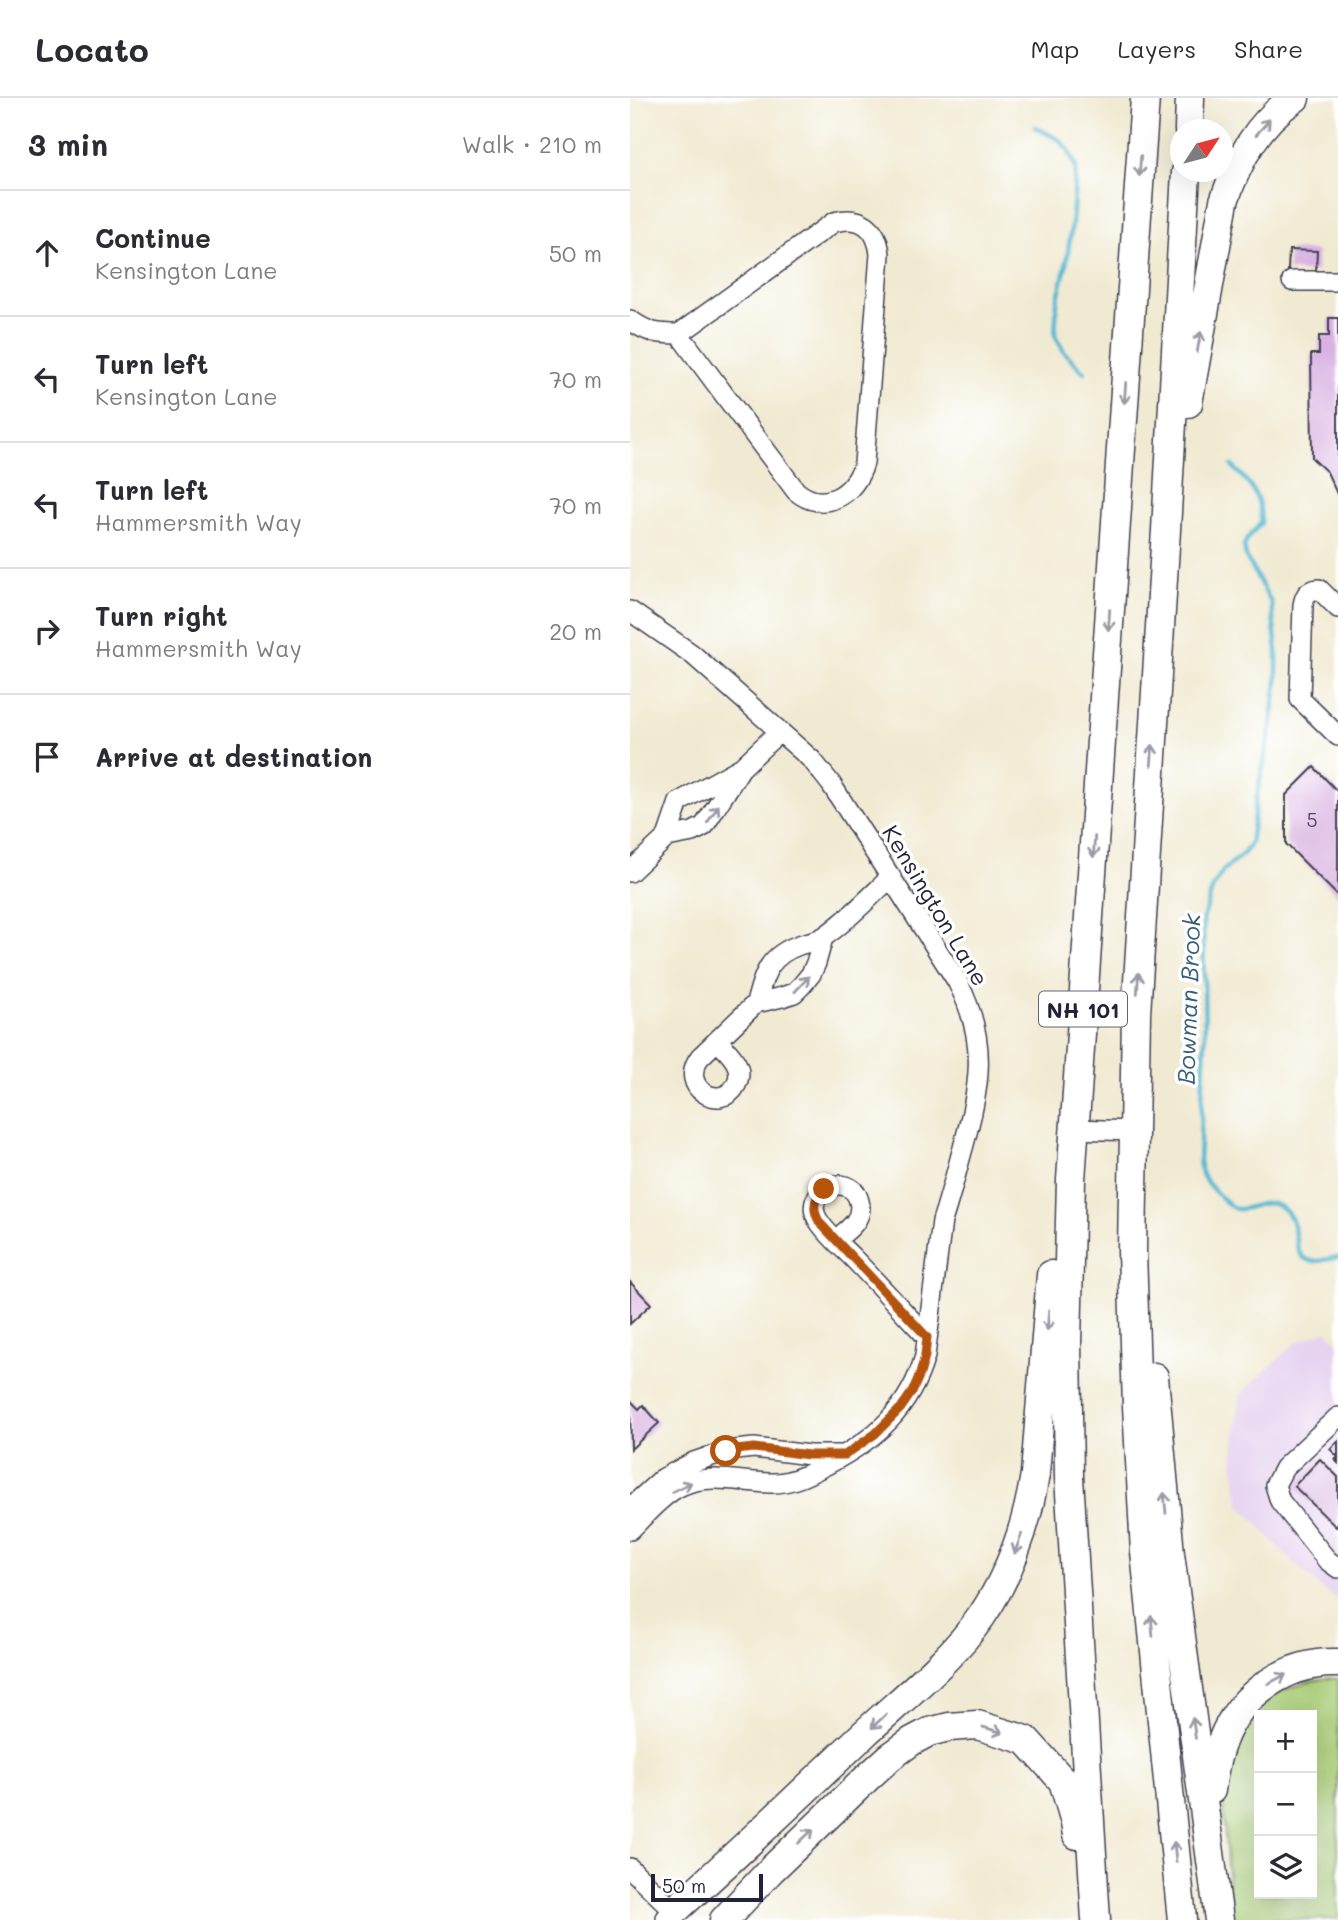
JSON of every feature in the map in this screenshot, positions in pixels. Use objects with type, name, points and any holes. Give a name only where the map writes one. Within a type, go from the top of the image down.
[{"type":"highway","name":"NH 101","points":[[1096,1920],[1069,1477],[1071,1180],[1145,98]]},
{"type":"highway","points":[[1189,119],[1190,98]]},
{"type":"highway","points":[[1166,530],[1224,201],[1233,173],[1248,146],[1266,123],[1295,98]]},
{"type":"highway","name":"NH 101","points":[[1182,1920],[1140,1481],[1134,1325],[1133,1132],[1136,1014],[1185,182]]},
{"type":"highway","points":[[1136,1014],[1143,1074],[1154,1385],[1170,1554],[1219,1920]]},
{"type":"highway","points":[[669,1915],[937,1667],[980,1619],[1009,1570],[1020,1542],[1032,1495],[1040,1427],[1052,1259],[1071,1180]]},
{"type":"highway","points":[[1207,1820],[1215,1762],[1223,1739],[1239,1709],[1257,1690],[1278,1677],[1300,1668],[1327,1663],[1338,1664]]},
{"type":"highway","points":[[724,1920],[771,1870],[868,1777],[912,1741],[929,1732],[949,1727],[977,1725],[1026,1740],[1063,1781],[1075,1822],[1087,1920]]},
{"type":"highway","points":[[753,1920],[771,1870]]},
{"type":"street","points":[[630,320],[657,334],[679,334],[834,222],[853,220],[870,228],[876,236],[880,254],[864,463],[854,485],[837,498],[825,502],[805,499],[796,491],[679,334]]},
{"type":"street","points":[[1292,281],[1338,281]]},
{"type":"street","points":[[1338,608],[1319,589],[1305,595],[1300,699],[1338,736]]},
{"type":"street","name":"Kensington Lane","points":[[633,1517],[684,1484],[721,1480],[775,1483],[796,1479],[845,1455],[875,1434],[901,1408],[912,1392],[925,1356],[939,1241],[976,1098],[979,1057],[972,1016],[965,998],[947,965],[831,784],[812,760],[692,654],[634,619]]},
{"type":"street","points":[[667,837],[704,827],[741,768],[780,731]]},
{"type":"street","points":[[630,872],[667,837],[679,802],[741,768]]},
{"type":"street","points":[[718,1041],[756,1003],[767,967],[776,958],[786,951],[823,938],[891,877]]},
{"type":"street","points":[[756,1003],[794,993],[803,985],[816,963],[823,938]]},
{"type":"street","points":[[1075,1129],[1133,1132]]},
{"type":"street","points":[[836,1240],[927,1337]]},
{"type":"street","points":[[1338,1417],[1284,1468],[1275,1485],[1280,1501],[1327,1560],[1338,1568]]},
{"type":"street","name":"Kensington Lane","points":[[633,1517],[662,1479],[694,1462],[726,1451],[743,1448],[809,1455],[845,1455]]},
{"type":"street","points":[[775,1483],[776,1451]]},
{"type":"street","points":[[630,1868],[669,1915]]},
{"type":"shaded area","points":[[1327,1330],[1338,1342],[1338,1598],[1324,1591],[1286,1555],[1240,1505],[1233,1462],[1240,1395],[1294,1344]]},
{"type":"green space","points":[[1328,1678],[1338,1679],[1338,1919],[1231,1920],[1224,1787],[1240,1726],[1254,1712],[1254,1899],[1317,1899],[1317,1710],[1256,1710],[1281,1691]]},
{"type":"building","points":[[1289,250],[1317,251],[1316,272],[1288,271]]},
{"type":"building","points":[[1329,318],[1338,318],[1338,496],[1327,472],[1312,458],[1311,354],[1319,354],[1319,336],[1329,336]]},
{"type":"building","points":[[1314,767],[1338,792],[1338,896],[1286,844],[1286,795]]},
{"type":"building","points":[[630,1282],[651,1304],[630,1324]]},
{"type":"building","points":[[630,1400],[639,1409],[643,1405],[659,1423],[631,1449]]},
{"type":"building","points":[[1338,1441],[1338,1457],[1330,1449]]},
{"type":"building","points":[[1320,1459],[1338,1477],[1336,1527],[1294,1486]]},
{"type":"waterway","points":[[1035,127],[1060,140],[1069,151],[1076,167],[1072,223],[1066,266],[1057,302],[1055,335],[1064,352],[1084,372]]},
{"type":"waterway","name":"Bowman Brook","points":[[1232,466],[1249,484],[1257,498],[1261,514],[1261,523],[1244,546],[1246,557],[1271,602],[1277,650],[1277,682],[1250,844],[1245,852],[1223,871],[1213,887],[1203,919],[1205,1039],[1199,1161],[1205,1179],[1218,1195],[1234,1208],[1243,1209],[1270,1203],[1283,1209],[1289,1215],[1297,1246],[1304,1258],[1315,1261],[1338,1257]]},
{"type":"route","points":[[726,1451],[754,1448],[809,1455],[845,1455],[875,1434],[901,1408],[920,1374],[927,1337],[820,1223],[814,1209],[815,1201],[824,1189]]}]
